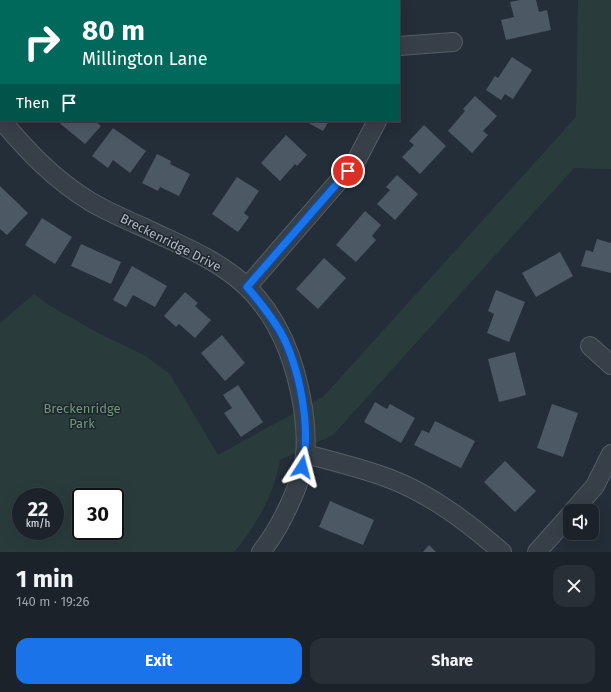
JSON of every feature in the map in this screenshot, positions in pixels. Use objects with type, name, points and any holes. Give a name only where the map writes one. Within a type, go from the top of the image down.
[{"type":"street","points":[[400,46],[453,42]]},
{"type":"street","name":"Breckenridge Drive","points":[[3,122],[42,166],[62,183],[92,203],[199,254],[226,271],[247,287],[262,304],[280,331],[292,359],[300,388],[305,421],[306,454],[299,479],[280,523],[261,552]]},
{"type":"street","points":[[247,287],[352,166],[366,144],[377,122]]},
{"type":"street","points":[[590,346],[611,365]]},
{"type":"street","points":[[306,454],[367,471],[411,488],[452,512],[502,552]]},
{"type":"street","points":[[579,504],[595,486],[611,454]]},
{"type":"street","points":[[537,552],[563,523]]},
{"type":"green space","name":"Breckenridge Park","points":[[578,0],[611,0],[611,169],[574,168],[333,435],[280,460],[274,485],[263,509],[250,531],[234,552],[0,552],[0,323],[34,294],[47,304],[100,334],[144,355],[170,374],[218,455],[323,397],[576,117]]},
{"type":"building","points":[[520,0],[536,0],[539,12],[547,10],[551,30],[506,40],[501,20],[514,17],[510,2]]},
{"type":"building","points":[[512,57],[532,70],[513,99],[505,94],[501,100],[486,90],[495,76],[498,78]]},
{"type":"building","points":[[475,96],[497,116],[483,131],[488,135],[472,153],[448,131],[465,111],[463,109]]},
{"type":"building","points":[[58,122],[96,122],[101,126],[85,144]]},
{"type":"building","points":[[307,122],[328,122],[323,131]]},
{"type":"building","points":[[424,125],[446,146],[420,174],[402,157],[414,145],[409,141]]},
{"type":"building","points":[[113,128],[146,151],[130,173],[113,160],[108,168],[92,156]]},
{"type":"building","points":[[286,135],[307,155],[297,166],[295,164],[280,181],[261,163]]},
{"type":"building","points":[[157,154],[171,161],[170,164],[190,174],[179,196],[160,187],[158,191],[142,183]]},
{"type":"building","points":[[397,175],[418,194],[395,220],[377,204],[390,190],[386,187]]},
{"type":"building","points":[[237,177],[259,191],[244,213],[249,217],[238,232],[212,214]]},
{"type":"building","points":[[0,186],[28,213],[7,235],[0,229]]},
{"type":"building","points":[[365,211],[381,225],[372,236],[376,240],[356,262],[336,245]]},
{"type":"building","points":[[42,218],[72,237],[55,264],[25,245]]},
{"type":"building","points":[[597,239],[611,243],[611,273],[581,266],[586,250],[593,252]]},
{"type":"building","points":[[81,244],[121,262],[111,284],[71,266]]},
{"type":"building","points":[[560,252],[573,276],[536,297],[522,273]]},
{"type":"building","points":[[324,258],[346,278],[318,309],[296,289]]},
{"type":"building","points":[[132,266],[167,286],[155,307],[133,295],[126,307],[113,300]]},
{"type":"building","points":[[496,290],[525,302],[509,342],[487,333],[494,314],[488,311]]},
{"type":"building","points":[[185,292],[198,303],[195,306],[211,320],[195,338],[179,324],[176,327],[164,316]]},
{"type":"building","points":[[222,335],[245,363],[225,381],[201,353]]},
{"type":"building","points":[[515,352],[526,395],[499,402],[488,359]]},
{"type":"building","points":[[238,385],[263,422],[241,437],[224,413],[232,408],[223,395]]},
{"type":"building","points":[[375,402],[387,409],[390,404],[415,418],[401,443],[364,422]]},
{"type":"building","points":[[552,404],[578,413],[563,457],[537,448]]},
{"type":"building","points":[[435,421],[475,441],[461,468],[414,445],[422,430],[429,433]]},
{"type":"building","points":[[505,461],[536,491],[515,512],[484,482]]},
{"type":"building","points":[[330,501],[374,520],[363,545],[319,527]]},
{"type":"building","points":[[429,545],[436,552],[423,552]]},
{"type":"route","points":[[302,467],[306,454],[305,421],[300,388],[292,359],[280,331],[262,304],[247,287],[348,171]]}]
